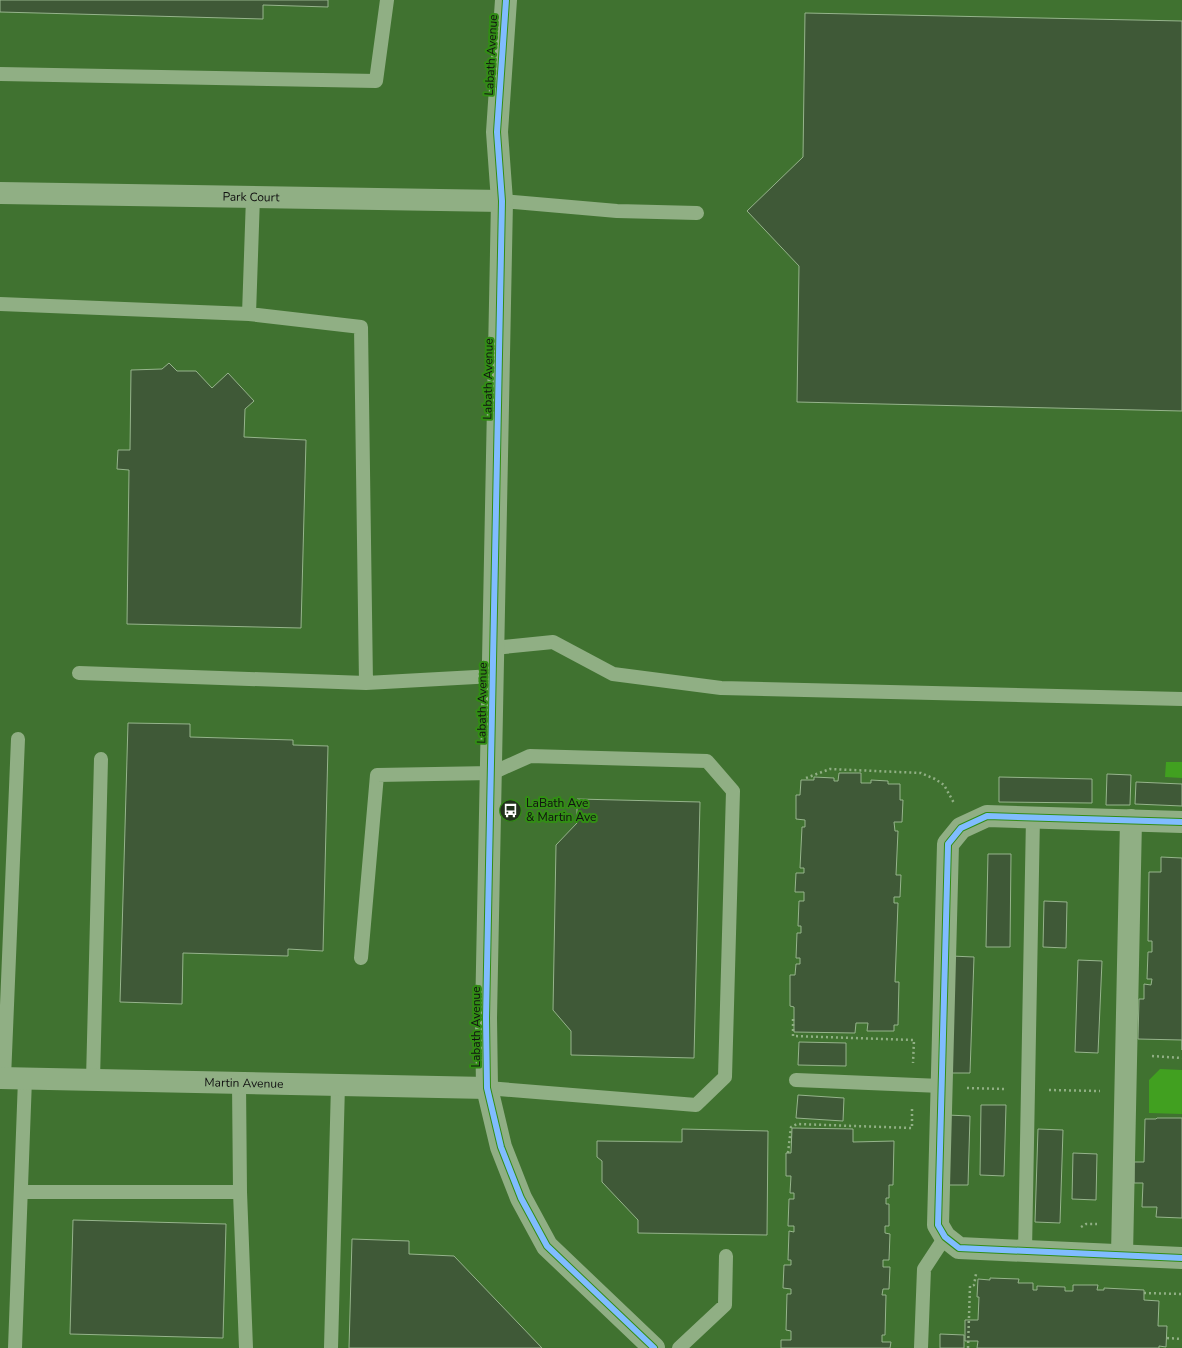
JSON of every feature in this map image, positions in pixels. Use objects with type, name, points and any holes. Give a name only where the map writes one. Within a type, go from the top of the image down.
[{"type":"street","name":"Labath Avenue","points":[[506,0],[497,132],[502,201],[494,676],[486,1018],[487,1088],[501,1147],[521,1198],[547,1246],[654,1348]]},
{"type":"street","name":"Park Court","points":[[0,192],[502,201]]},
{"type":"street","points":[[1182,822],[988,816],[961,828],[948,844],[938,1225],[944,1237],[959,1248],[1182,1258]]},
{"type":"street","points":[[1122,1255],[1131,820]]},
{"type":"street","name":"Martin Avenue","points":[[10,1078],[487,1088]]},
{"type":"lane","points":[[0,74],[376,81],[387,0]]},
{"type":"lane","points":[[249,314],[253,196]]},
{"type":"lane","points":[[502,201],[617,211],[697,213]]},
{"type":"lane","points":[[0,304],[249,314],[361,327],[366,683]]},
{"type":"lane","points":[[494,648],[553,642],[613,674],[721,688],[1182,699]]},
{"type":"lane","points":[[79,673],[366,683],[494,676]]},
{"type":"lane","points":[[15,1348],[21,1192],[10,1078],[18,739]]},
{"type":"lane","points":[[361,958],[376,775],[492,773],[530,756],[707,761],[733,791],[725,1077],[696,1105],[487,1088]]},
{"type":"lane","points":[[93,1080],[101,759]]},
{"type":"lane","points":[[1025,1251],[1033,817]]},
{"type":"lane","points":[[796,1080],[941,1086]]},
{"type":"lane","points":[[238,1083],[240,1192],[246,1348]]},
{"type":"lane","points":[[331,1348],[338,1085]]},
{"type":"lane","points":[[21,1192],[240,1192]]},
{"type":"lane","points":[[921,1348],[924,1269],[944,1237]]},
{"type":"lane","points":[[679,1348],[725,1305],[726,1256]]},
{"type":"path","points":[[793,1019],[793,1036],[914,1040],[913,1063]]},
{"type":"path","points":[[1145,1056],[1182,1058]]},
{"type":"path","points":[[788,1153],[790,1130],[791,1127],[797,1124],[912,1128],[912,1103]]},
{"type":"path","points":[[1144,1293],[1182,1294]]},
{"type":"path","points":[[968,1348],[970,1316]]},
{"type":"path","points":[[1166,1338],[1182,1339]]},
{"type":"green space","points":[[1166,762],[1182,762],[1182,778],[1165,777]]},
{"type":"green space","points":[[1160,1069],[1182,1070],[1182,1114],[1149,1113],[1149,1080]]},
{"type":"building","points":[[0,0],[328,0],[328,7],[263,5],[263,19],[0,12]]},
{"type":"building","points":[[805,13],[1182,21],[1182,411],[797,402],[799,266],[747,211],[803,157]]},
{"type":"building","points":[[169,363],[177,371],[196,371],[212,388],[228,373],[254,401],[245,409],[244,437],[306,440],[301,628],[127,624],[129,470],[117,469],[118,450],[130,450],[131,370],[162,369]]},
{"type":"building","points":[[128,723],[190,724],[190,737],[293,740],[293,745],[328,746],[323,951],[288,949],[288,956],[183,953],[182,1004],[120,1002]]},
{"type":"building","points":[[839,773],[861,773],[861,783],[871,783],[871,780],[888,781],[888,784],[900,784],[900,800],[903,800],[902,822],[894,822],[895,831],[898,831],[896,875],[901,875],[900,897],[894,897],[894,903],[898,903],[895,982],[899,982],[898,1025],[894,1025],[894,1031],[867,1031],[868,1023],[856,1023],[855,1033],[794,1032],[794,1007],[790,1006],[790,975],[795,975],[796,964],[800,964],[800,958],[796,958],[797,933],[801,933],[801,926],[798,926],[799,901],[804,901],[804,892],[795,892],[796,873],[804,873],[804,868],[800,868],[802,827],[805,827],[805,820],[796,819],[796,795],[800,795],[801,780],[814,780],[814,777],[834,778],[834,781],[838,781]]},
{"type":"building","points":[[1107,774],[1131,775],[1130,805],[1106,805]]},
{"type":"building","points":[[999,777],[1092,779],[1092,803],[999,802]]},
{"type":"building","points":[[1136,782],[1182,784],[1182,806],[1135,804]]},
{"type":"building","points":[[577,799],[700,802],[694,1058],[571,1055],[571,1031],[553,1010],[556,845],[577,823]]},
{"type":"building","points":[[988,854],[1011,854],[1010,947],[986,947]]},
{"type":"building","points":[[1161,857],[1182,858],[1182,1040],[1138,1039],[1139,999],[1144,999],[1144,984],[1151,985],[1152,979],[1147,979],[1148,952],[1152,952],[1152,941],[1148,941],[1149,872],[1161,872]]},
{"type":"building","points":[[1044,901],[1067,902],[1066,948],[1043,947]]},
{"type":"building","points":[[951,956],[974,957],[970,1073],[947,1073]]},
{"type":"building","points":[[1078,960],[1102,961],[1098,1053],[1075,1052]]},
{"type":"building","points":[[799,1042],[846,1043],[846,1066],[798,1065]]},
{"type":"building","points":[[798,1095],[844,1098],[843,1121],[796,1118]]},
{"type":"building","points":[[981,1105],[1006,1105],[1004,1176],[980,1175]]},
{"type":"building","points":[[947,1115],[970,1116],[968,1185],[944,1185]]},
{"type":"building","points":[[1182,1118],[1182,1218],[1156,1217],[1157,1207],[1142,1207],[1143,1183],[1134,1183],[1134,1162],[1144,1162],[1145,1119]]},
{"type":"building","points":[[792,1128],[853,1129],[853,1142],[894,1141],[893,1185],[889,1185],[889,1198],[886,1198],[886,1204],[889,1204],[889,1226],[885,1226],[885,1233],[890,1234],[889,1260],[883,1260],[883,1267],[890,1267],[889,1289],[883,1289],[882,1295],[886,1295],[885,1335],[882,1335],[882,1342],[891,1342],[890,1348],[781,1348],[781,1340],[791,1340],[791,1331],[786,1330],[787,1294],[791,1294],[791,1289],[783,1288],[784,1265],[791,1265],[791,1260],[788,1260],[789,1231],[794,1232],[794,1226],[788,1226],[789,1199],[794,1199],[794,1193],[790,1193],[791,1176],[786,1176],[786,1153],[791,1153]]},
{"type":"building","points":[[682,1129],[768,1131],[767,1235],[638,1233],[638,1220],[602,1182],[602,1161],[597,1157],[597,1141],[682,1142]]},
{"type":"building","points":[[1038,1129],[1063,1130],[1060,1223],[1035,1222]]},
{"type":"building","points":[[1073,1153],[1097,1154],[1096,1200],[1072,1199]]},
{"type":"building","points":[[73,1220],[226,1224],[223,1338],[70,1334]]},
{"type":"building","points":[[352,1239],[409,1241],[409,1254],[454,1256],[542,1348],[349,1348]]},
{"type":"building","points":[[990,1278],[1019,1279],[1018,1283],[1033,1283],[1033,1290],[1037,1290],[1037,1286],[1065,1287],[1065,1291],[1073,1291],[1073,1285],[1098,1285],[1097,1290],[1104,1290],[1104,1288],[1144,1290],[1144,1300],[1159,1301],[1158,1326],[1167,1326],[1166,1347],[977,1348],[978,1341],[965,1341],[965,1320],[978,1320],[978,1279],[990,1280]]},
{"type":"building","points":[[940,1334],[964,1335],[964,1348],[940,1348]]},
{"type":"cycle path","points":[[506,0],[497,132],[502,201],[486,1018],[487,1088],[501,1147],[521,1198],[547,1246],[654,1348]]},
{"type":"cycle path","points":[[1182,822],[987,816],[961,828],[948,844],[938,1225],[945,1237],[959,1248],[1182,1258]]},
{"type":"place","name":"LaBath Ave & Martin Ave","points":[[511,810]]}]
